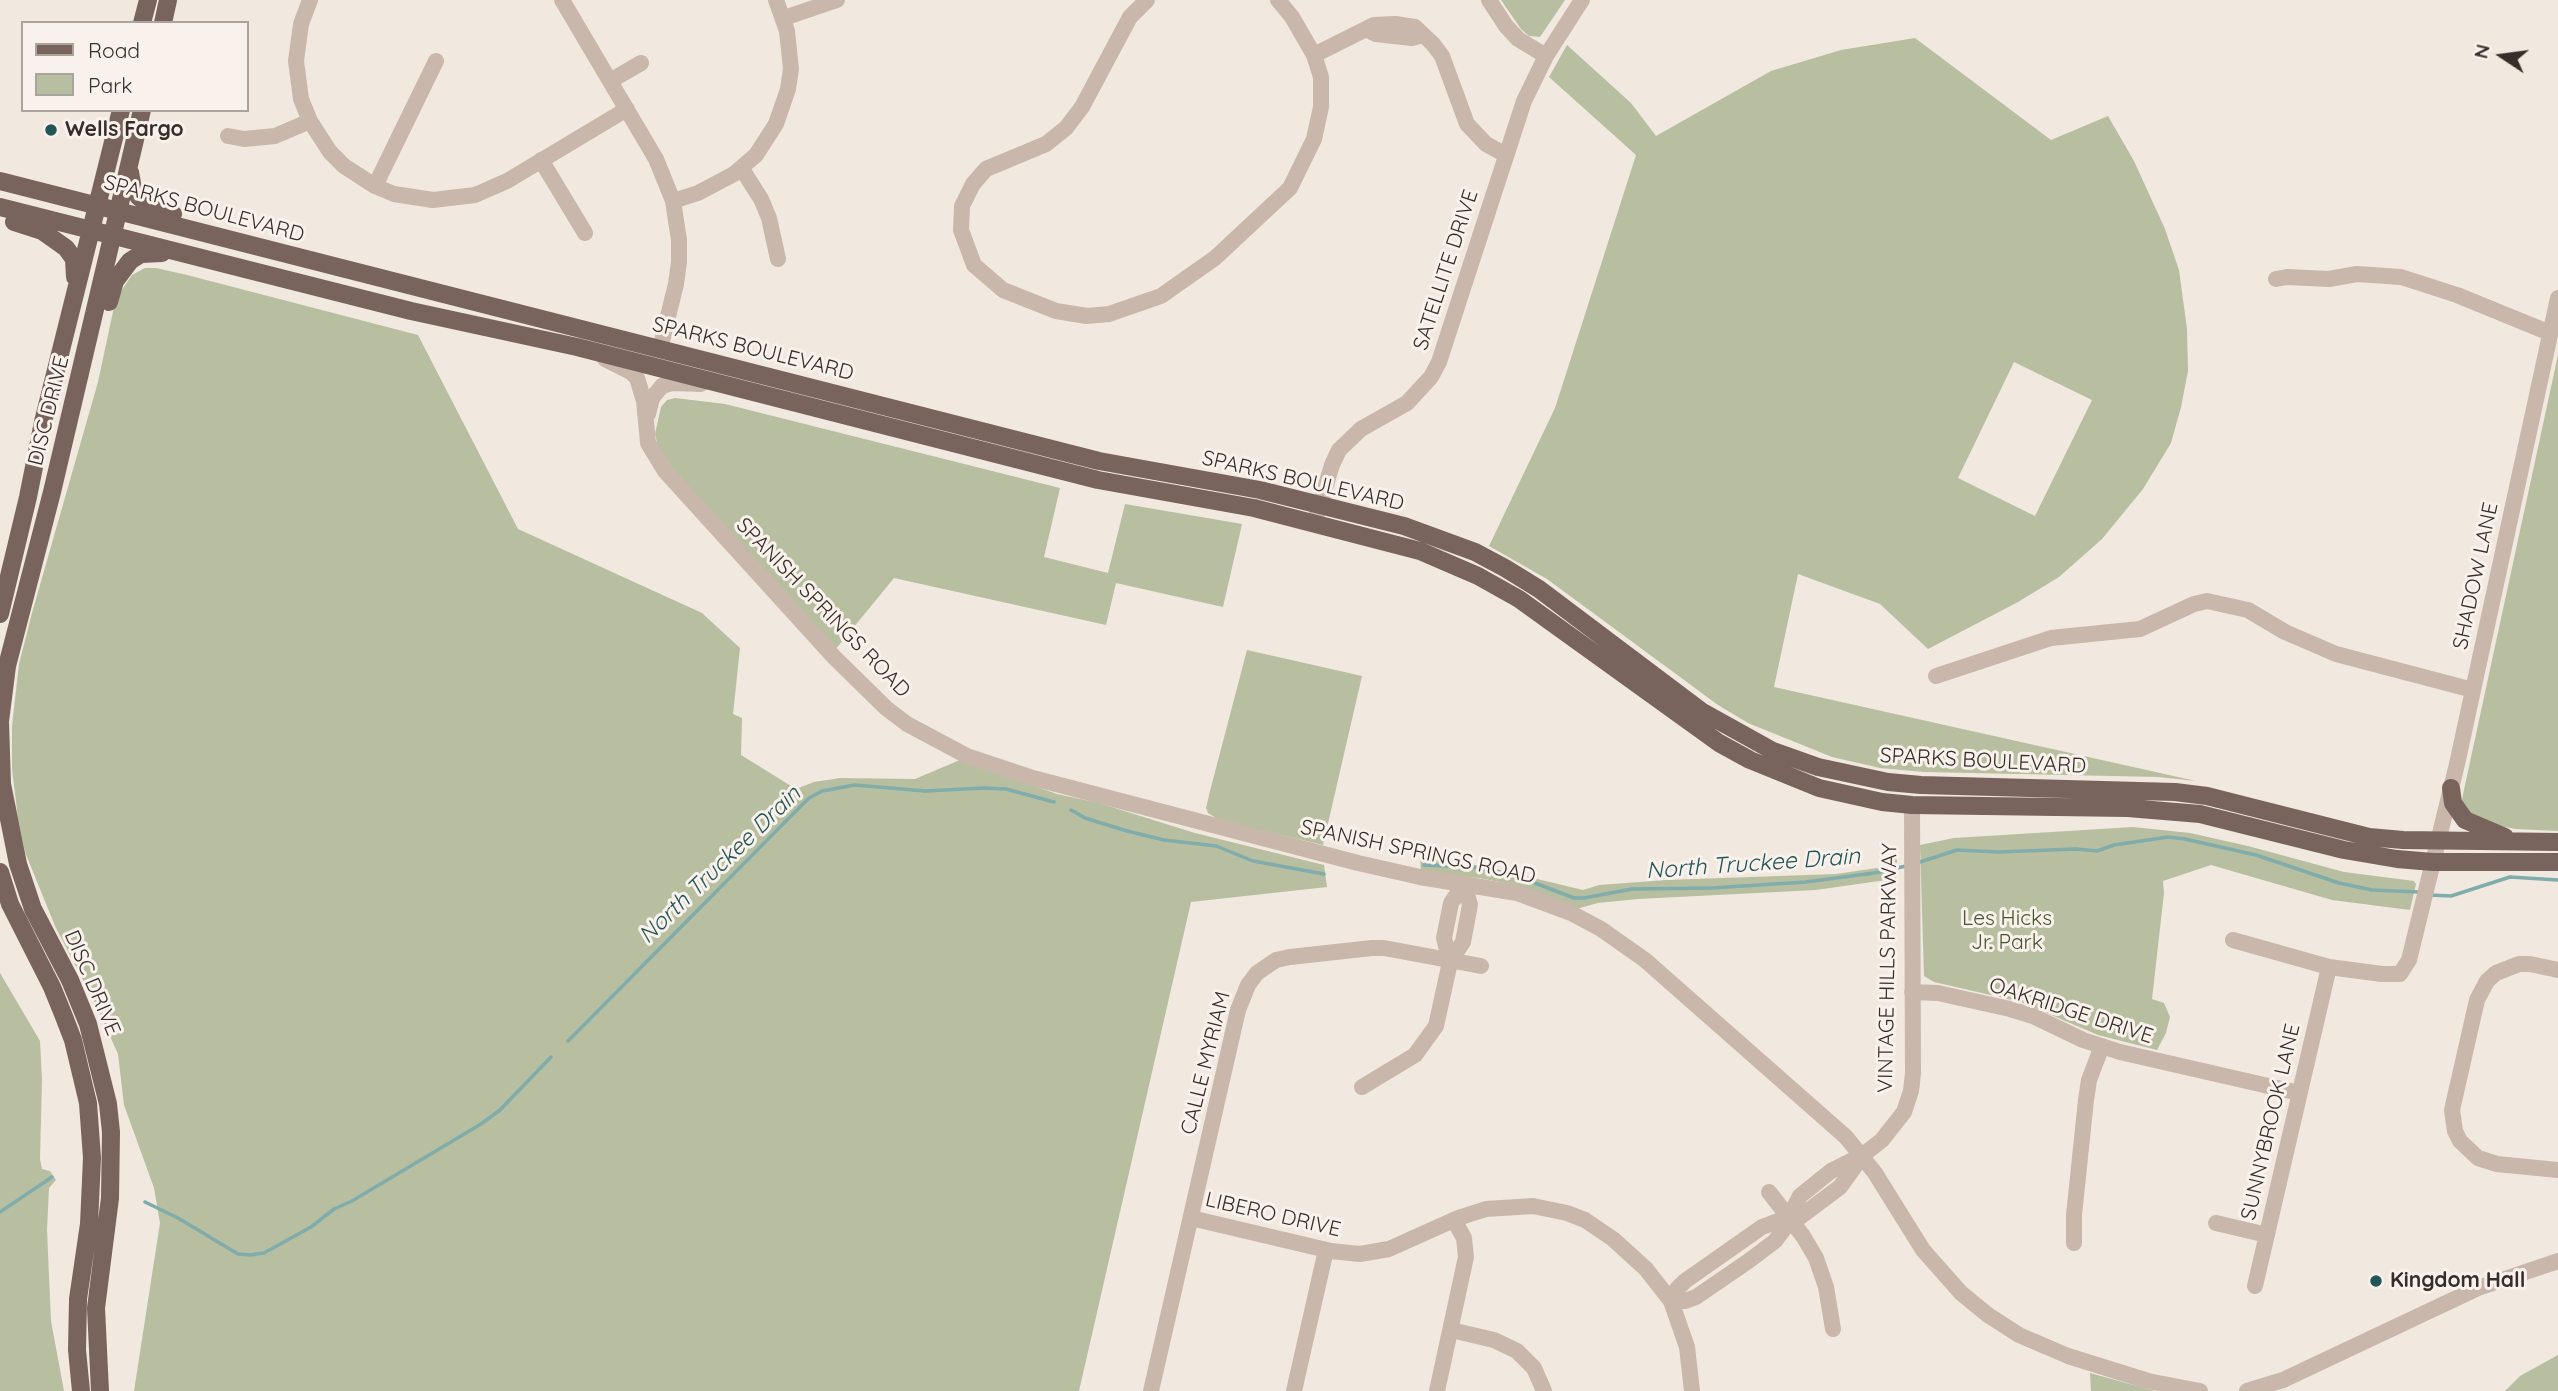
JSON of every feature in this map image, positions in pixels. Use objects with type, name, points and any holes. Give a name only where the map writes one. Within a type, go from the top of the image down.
[{"type":"main road","points":[[143,21],[148,0]]},
{"type":"main road","points":[[163,21],[168,0]]},
{"type":"main road","name":"DISC DRIVE","points":[[0,614],[90,230],[99,204],[121,112]]},
{"type":"main road","name":"DISC DRIVE","points":[[100,1391],[96,1308],[110,1198],[111,1132],[107,1104],[88,1024],[71,980],[33,909],[18,864],[2,784],[0,722],[7,666],[114,236],[142,112]]},
{"type":"main road","points":[[130,163],[133,189],[151,207],[216,226],[275,252]]},
{"type":"main road","name":"SPARKS BOULEVARD","points":[[0,181],[99,204],[275,252],[1099,461],[1260,490],[1404,526],[1475,552],[1539,589],[1701,711],[1773,751],[1818,767],[1888,782],[1921,785],[2144,790],[2207,796],[2369,837],[2438,842],[2558,842]]},
{"type":"main road","name":"SPARKS BOULEVARD","points":[[0,207],[465,323],[583,349],[1117,484],[1254,508],[1411,548],[1478,576],[1519,598],[1690,724],[1750,760],[1819,788],[1882,802],[1912,805],[2127,808],[2200,814],[2370,856],[2433,862],[2558,862]]},
{"type":"main road","points":[[0,219],[42,231],[66,248],[74,259],[76,270],[69,318]]},
{"type":"main road","points":[[70,417],[98,347],[112,291],[122,270],[141,254],[182,253]]},
{"type":"main road","points":[[465,323],[543,330],[646,355],[660,349],[663,357],[671,361],[780,393],[836,414]]},
{"type":"main road","points":[[1849,775],[1868,786],[1900,794],[1912,805],[1916,798],[1922,795],[2036,795],[2097,789]]},
{"type":"main road","points":[[2451,788],[2453,803],[2465,820],[2479,828],[2518,841]]},
{"type":"main road","name":"DISC DRIVE","points":[[0,872],[10,904],[52,987],[73,1040],[88,1103],[92,1158],[90,1215],[78,1299],[77,1350],[81,1391]]},
{"type":"street","points":[[562,0],[656,159],[673,201],[679,240],[679,262],[660,349]]},
{"type":"street","points":[[673,201],[717,185],[741,169],[767,140],[783,107],[791,69],[784,18],[776,0]]},
{"type":"street","points":[[784,18],[837,0]]},
{"type":"street","points":[[1147,0],[1130,17],[1082,107],[1066,128],[1046,144],[986,169],[973,184],[962,206],[961,230],[974,265],[1003,290],[1056,311],[1087,316],[1109,314],[1161,296],[1215,258],[1290,188],[1314,139],[1321,107],[1321,77],[1314,55],[1292,17],[1278,0]]},
{"type":"street","points":[[1489,0],[1518,39],[1546,56]]},
{"type":"street","name":"SATELLITE DRIVE","points":[[1315,523],[1332,465],[1348,440],[1361,429],[1407,403],[1431,377],[1439,362],[1524,101],[1546,56],[1582,0]]},
{"type":"street","points":[[304,2],[296,61],[301,99],[310,121],[330,152],[344,166],[375,186],[414,198],[453,199],[492,188],[627,109]]},
{"type":"street","points":[[1314,55],[1374,25],[1395,30],[1415,27],[1442,56],[1467,124],[1486,144],[1506,155]]},
{"type":"street","points":[[375,186],[436,61]]},
{"type":"street","points":[[610,81],[641,63]]},
{"type":"street","points":[[228,136],[244,139],[275,136],[310,121]]},
{"type":"street","points":[[541,160],[585,233]]},
{"type":"street","points":[[741,169],[761,199],[769,218],[778,259]]},
{"type":"street","points":[[2276,279],[2329,279],[2357,274],[2401,277],[2434,287],[2550,333]]},
{"type":"street","name":"SHADOW LANE","points":[[2329,967],[2400,974],[2409,960],[2451,788],[2558,298]]},
{"type":"street","name":"SPANISH SPRINGS ROAD","points":[[583,349],[622,366],[637,378],[644,401],[649,443],[654,456],[665,471],[861,685],[907,724],[936,741],[1003,769],[1081,792],[1358,863],[1420,877],[1491,887],[1543,901],[1601,929],[1628,946],[1846,1137],[1863,1156],[1923,1250],[1961,1293],[1998,1323],[2068,1356],[2148,1381],[2200,1391]]},
{"type":"street","points":[[646,423],[652,398],[667,384],[722,385]]},
{"type":"street","points":[[1936,676],[2051,638],[2140,629],[2194,604],[2207,601],[2248,610],[2285,632],[2336,654],[2473,690]]},
{"type":"street","name":"VINTAGE HILLS PARKWAY","points":[[1671,1301],[1685,1301],[1696,1297],[1722,1280],[1775,1241],[1784,1230],[1789,1217],[1800,1217],[1840,1187],[1863,1156],[1891,1131],[1908,1102],[1913,1073],[1912,805]]},
{"type":"street","points":[[1362,1087],[1415,1055],[1430,1036],[1440,1014],[1450,962],[1444,938],[1448,915],[1455,895],[1465,884]]},
{"type":"street","points":[[2233,940],[2329,967]]},
{"type":"street","name":"CALLE MYRIAM","points":[[1151,1391],[1238,1010],[1256,973],[1276,960],[1372,948],[1481,966]]},
{"type":"street","points":[[2558,970],[2519,964],[2496,972],[2487,981],[2477,1000],[2452,1110],[2452,1121],[2460,1142],[2468,1151],[2489,1163],[2558,1170]]},
{"type":"street","name":"SUNNYBROOK LANE","points":[[2255,1286],[2329,967]]},
{"type":"street","name":"OAKRIDGE DRIVE","points":[[1912,992],[1938,993],[2022,1012],[2070,1035],[2102,1046],[2299,1093]]},
{"type":"street","points":[[2074,1242],[2074,1215],[2086,1100],[2093,1067],[2102,1046]]},
{"type":"street","points":[[1769,1192],[1810,1245],[1822,1272],[1833,1329]]},
{"type":"street","name":"LIBERO DRIVE","points":[[1191,1218],[1326,1250],[1360,1254],[1390,1249],[1454,1220],[1486,1209],[1533,1206],[1567,1213],[1585,1220],[1614,1239],[1646,1269],[1671,1301],[1687,1347],[1692,1391]]},
{"type":"street","points":[[1437,1391],[1466,1257],[1464,1238],[1454,1220]]},
{"type":"street","points":[[2216,1223],[2267,1235]]},
{"type":"street","points":[[1294,1391],[1326,1250]]},
{"type":"street","points":[[2247,1391],[2283,1380],[2478,1288],[2558,1261]]},
{"type":"street","points":[[1451,1330],[1494,1340],[1517,1351],[1534,1368],[1544,1391]]},
{"type":"green space","points":[[1501,0],[1565,0],[1540,37],[1529,36],[1521,29]]},
{"type":"green space","points":[[1915,38],[2051,140],[2108,116],[2134,161],[2165,229],[2179,270],[2187,329],[2188,371],[2171,443],[2143,489],[2102,539],[2059,577],[2018,602],[1928,649],[1880,604],[1798,574],[1774,687],[2196,781],[2158,777],[1924,772],[1880,768],[1832,757],[1748,723],[1718,705],[1547,579],[1489,546],[1555,408],[1636,155],[1549,77],[1567,45],[1631,103],[1656,136],[1771,71],[1841,50]],"holes":[[[2014,362],[2092,400],[2035,516],[1958,478]]]},
{"type":"green space","points":[[145,268],[187,275],[418,335],[518,529],[702,613],[740,648],[733,714],[742,718],[741,755],[796,789],[814,782],[840,778],[915,779],[960,760],[1057,794],[1099,803],[1195,833],[1324,865],[1327,887],[1191,902],[1079,1391],[134,1391],[160,1223],[154,1188],[124,1105],[118,1054],[55,926],[25,852],[12,769],[12,726],[19,664],[98,382],[114,307],[117,297],[132,275]]},
{"type":"green space","points":[[2558,355],[2558,831],[2500,826],[2471,815],[2462,804],[2462,799]]},
{"type":"green space","points":[[675,398],[725,404],[1060,488],[1044,557],[1108,573],[1125,504],[1242,524],[1223,607],[1116,583],[1106,625],[894,578],[835,650],[679,479],[658,447],[655,434],[661,407],[667,400]]},
{"type":"green space","points":[[1247,650],[1362,676],[1323,845],[1219,820],[1208,813],[1206,808]]},
{"type":"green space","name":"Les Hicks Jr. Park","points":[[2133,827],[2190,833],[2344,872],[2414,881],[2416,884],[2410,910],[2332,900],[2211,865],[2163,881],[2164,893],[2152,999],[2164,1003],[2170,1017],[2166,1033],[2157,1050],[2098,1035],[2021,1002],[1934,982],[1924,976],[1920,845],[1954,838]]},
{"type":"green space","points":[[1891,854],[1897,860],[1896,884],[1886,880],[1816,890],[1638,899],[1598,903],[1576,909],[1510,884],[1421,872],[1420,857],[1483,866],[1583,890],[1599,885],[1666,880],[1836,874],[1884,867]]},
{"type":"green space","points":[[0,973],[40,1041],[40,1159],[42,1169],[50,1171],[56,1180],[49,1188],[47,1230],[51,1321],[64,1391],[0,1391]]},
{"type":"green space","points":[[2558,1355],[2558,1391],[2505,1391],[2520,1376]]},
{"type":"green space","points":[[2090,1373],[2119,1381],[2155,1391],[2091,1391]]},
{"type":"waterway","name":"North Truckee Drain","points":[[568,1041],[809,798],[822,791],[855,785],[925,791],[1006,789],[1054,802]]},
{"type":"waterway","name":"North Truckee Drain","points":[[1071,810],[1085,818],[1127,831],[1164,840],[1216,846],[1253,861],[1324,874]]},
{"type":"waterway","name":"North Truckee Drain","points":[[1917,863],[1957,850],[2097,851],[2114,845],[2168,837],[2256,855],[2339,883],[2372,890],[2419,892]]},
{"type":"waterway","name":"North Truckee Drain","points":[[1424,865],[1472,867],[1500,872],[1574,898],[1632,889],[1712,888],[1806,882],[1906,866]]},
{"type":"waterway","points":[[2430,895],[2451,896],[2510,877],[2558,880]]},
{"type":"waterway","name":"North Truckee Drain","points":[[145,1202],[178,1218],[238,1254],[264,1253],[481,1124],[500,1110],[551,1057]]},
{"type":"waterway","name":"North Truckee Drain","points":[[0,1212],[52,1177]]},
{"type":"place","name":"Wells Fargo","points":[[51,130]]},
{"type":"place","name":"Kingdom Hall","points":[[2376,1281]]}]
